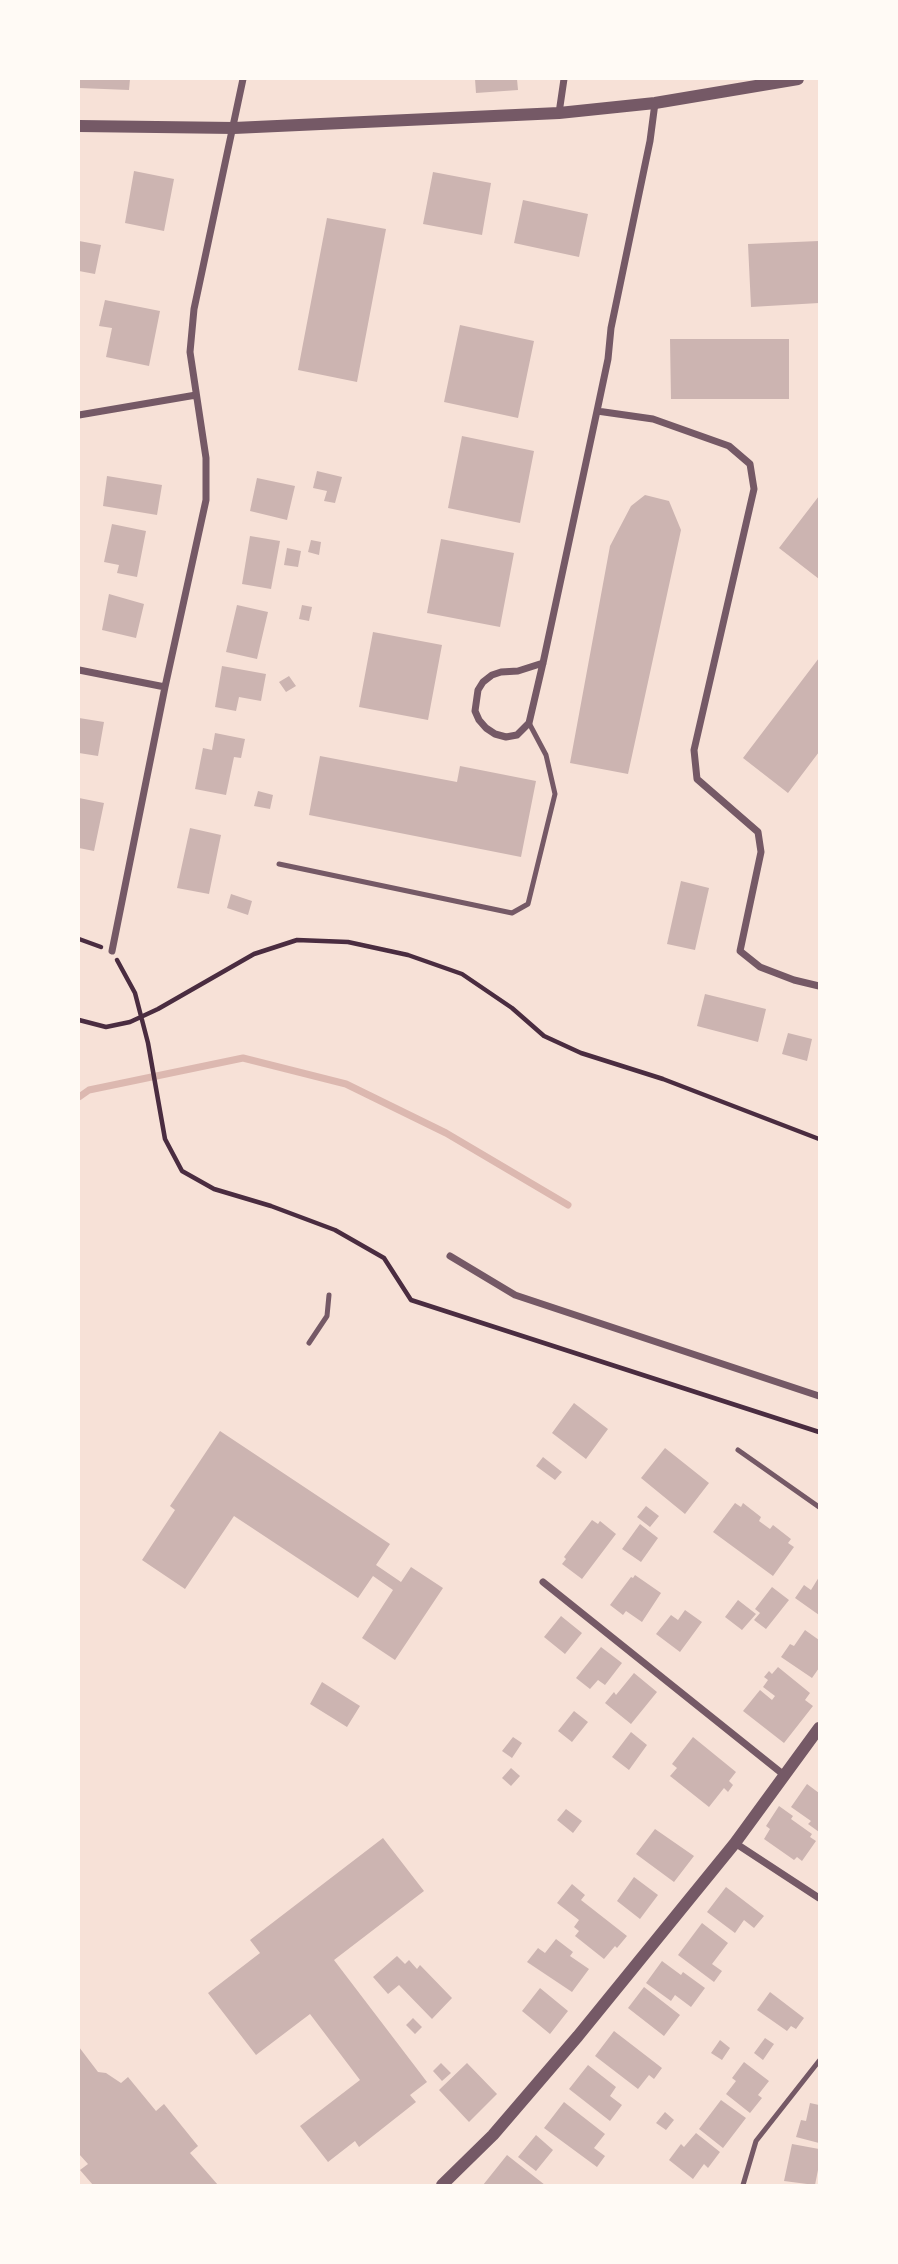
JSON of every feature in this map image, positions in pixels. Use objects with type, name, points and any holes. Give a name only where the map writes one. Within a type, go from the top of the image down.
[{"type":"street","points":[[112,951],[206,500],[206,458],[190,352],[194,309],[243,79]]},
{"type":"street","points":[[559,113],[564,79]]},
{"type":"street","points":[[79,126],[234,128],[559,113],[655,103],[798,79]]},
{"type":"street","points":[[543,663],[492,675],[478,690],[475,700],[479,720],[495,734],[506,737],[517,735],[529,723],[543,663],[608,359],[611,328],[650,141],[655,103]]},
{"type":"street","points":[[79,415],[196,395]]},
{"type":"street","points":[[597,411],[653,419],[729,446],[750,464],[754,489],[695,750],[697,779],[758,832],[761,852],[740,951],[760,967],[793,980],[819,986]]},
{"type":"street","points":[[79,670],[165,687]]},
{"type":"street","points":[[450,1256],[515,1295],[819,1395]]},
{"type":"street","points":[[543,1582],[784,1775]]},
{"type":"street","points":[[442,2185],[493,2135],[527,2096],[735,1843],[819,1728]]},
{"type":"street","points":[[735,1843],[819,1898]]},
{"type":"lane","points":[[279,864],[512,913],[528,904],[555,794],[546,755],[529,723]]},
{"type":"lane","points":[[309,1343],[327,1316],[329,1295]]},
{"type":"lane","points":[[738,1450],[819,1507]]},
{"type":"lane","points":[[743,2185],[756,2141],[819,2061]]},
{"type":"path","points":[[79,939],[112,951],[135,993],[158,1091],[165,1139],[182,1171],[214,1189],[271,1206],[335,1230],[384,1258],[411,1300],[819,1432]]},
{"type":"path","points":[[79,1020],[106,1027],[141,1017],[254,954],[297,940],[348,942],[408,955],[462,974],[512,1008],[544,1036],[581,1054],[663,1079],[819,1139]]},
{"type":"building","points":[[79,79],[130,79],[129,90],[79,88]]},
{"type":"building","points":[[475,79],[517,79],[518,90],[476,93]]},
{"type":"building","points":[[134,171],[174,179],[164,231],[125,223]]},
{"type":"building","points":[[433,172],[491,183],[482,235],[423,224]]},
{"type":"building","points":[[523,200],[588,214],[579,257],[514,243]]},
{"type":"building","points":[[327,218],[386,229],[357,382],[298,370]]},
{"type":"building","points":[[79,241],[101,245],[95,274],[79,271]]},
{"type":"building","points":[[819,241],[819,303],[751,307],[748,244]]},
{"type":"building","points":[[105,300],[160,311],[149,366],[106,357],[112,328],[99,326]]},
{"type":"building","points":[[460,325],[534,341],[518,418],[444,402]]},
{"type":"building","points":[[670,339],[789,339],[789,399],[671,399]]},
{"type":"building","points":[[462,436],[534,451],[520,523],[448,508]]},
{"type":"building","points":[[317,471],[342,477],[335,503],[324,501],[327,491],[313,488]]},
{"type":"building","points":[[107,476],[162,485],[157,515],[103,506]]},
{"type":"building","points":[[257,478],[295,486],[287,520],[250,511]]},
{"type":"building","points":[[645,495],[669,501],[681,530],[628,774],[570,763],[610,546],[631,506]]},
{"type":"building","points":[[819,496],[819,579],[779,548]]},
{"type":"building","points":[[112,524],[146,531],[137,577],[117,573],[119,565],[104,562]]},
{"type":"building","points":[[250,536],[280,541],[271,589],[242,584]]},
{"type":"building","points":[[441,539],[514,553],[500,627],[427,613]]},
{"type":"building","points":[[311,540],[321,542],[319,555],[308,552]]},
{"type":"building","points":[[287,548],[301,551],[298,567],[284,565]]},
{"type":"building","points":[[109,594],[144,604],[136,638],[102,630]]},
{"type":"building","points":[[237,605],[268,612],[257,659],[226,652]]},
{"type":"building","points":[[302,605],[312,607],[309,621],[299,619]]},
{"type":"building","points":[[373,632],[442,645],[428,720],[359,707]]},
{"type":"building","points":[[819,658],[819,752],[788,793],[743,758]]},
{"type":"building","points":[[222,666],[266,674],[261,701],[239,697],[236,711],[215,707]]},
{"type":"building","points":[[289,676],[296,686],[286,692],[279,682]]},
{"type":"building","points":[[79,718],[104,722],[98,756],[79,753]]},
{"type":"building","points":[[215,733],[245,739],[241,758],[234,757],[226,795],[195,789],[203,748],[212,750]]},
{"type":"building","points":[[320,756],[457,782],[460,766],[536,781],[521,857],[309,815]]},
{"type":"building","points":[[258,791],[273,795],[270,809],[254,806]]},
{"type":"building","points":[[79,798],[104,803],[94,851],[79,848]]},
{"type":"building","points":[[190,828],[221,835],[209,894],[177,888]]},
{"type":"building","points":[[681,881],[709,888],[695,950],[667,944]]},
{"type":"building","points":[[231,894],[252,901],[248,915],[227,908]]},
{"type":"building","points":[[705,994],[766,1009],[758,1042],[697,1026]]},
{"type":"building","points":[[788,1033],[812,1039],[807,1061],[782,1054]]},
{"type":"building","points":[[574,1403],[608,1429],[586,1459],[552,1433]]},
{"type":"building","points":[[220,1431],[390,1544],[376,1565],[401,1582],[411,1567],[443,1588],[395,1660],[362,1638],[393,1590],[373,1576],[358,1598],[234,1516],[185,1589],[142,1560],[175,1510],[170,1506]]},
{"type":"building","points":[[665,1448],[709,1483],[685,1514],[641,1478]]},
{"type":"building","points":[[543,1457],[562,1472],[555,1480],[536,1466]]},
{"type":"building","points":[[735,1503],[741,1507],[743,1503],[761,1517],[759,1521],[770,1529],[773,1525],[791,1539],[788,1543],[794,1547],[773,1576],[713,1532]]},
{"type":"building","points":[[646,1506],[659,1516],[650,1527],[637,1517]]},
{"type":"building","points":[[592,1520],[598,1524],[600,1521],[616,1534],[582,1579],[562,1564],[566,1559],[564,1557]]},
{"type":"building","points":[[640,1524],[658,1538],[641,1562],[622,1549]]},
{"type":"building","points":[[635,1575],[661,1593],[642,1622],[626,1611],[623,1615],[610,1605]]},
{"type":"building","points":[[819,1577],[819,1615],[795,1598],[804,1585],[811,1590]]},
{"type":"building","points":[[772,1587],[789,1600],[766,1629],[754,1620],[760,1613],[755,1609]]},
{"type":"building","points":[[738,1600],[756,1614],[742,1630],[725,1617]]},
{"type":"building","points":[[685,1610],[702,1622],[680,1652],[656,1634],[671,1615],[678,1620]]},
{"type":"building","points":[[561,1616],[582,1633],[565,1654],[544,1637]]},
{"type":"building","points":[[805,1630],[819,1640],[819,1668],[812,1678],[781,1657],[790,1644],[794,1646]]},
{"type":"building","points":[[601,1647],[622,1663],[605,1685],[598,1680],[590,1689],[576,1678]]},
{"type":"building","points":[[778,1667],[810,1693],[805,1700],[813,1706],[784,1743],[743,1711],[760,1690],[772,1700],[775,1696],[763,1687],[768,1680],[764,1677],[769,1671],[772,1674]]},
{"type":"building","points":[[634,1673],[657,1692],[631,1724],[605,1703],[614,1692],[616,1695]]},
{"type":"building","points":[[322,1682],[360,1706],[347,1727],[310,1704]]},
{"type":"building","points":[[574,1711],[588,1722],[572,1742],[558,1731]]},
{"type":"building","points":[[631,1732],[647,1745],[629,1770],[612,1757]]},
{"type":"building","points":[[513,1737],[522,1743],[512,1758],[502,1751]]},
{"type":"building","points":[[693,1737],[736,1772],[729,1781],[733,1785],[728,1792],[724,1788],[709,1807],[670,1776],[677,1768],[672,1764]]},
{"type":"building","points":[[511,1768],[520,1776],[511,1786],[502,1778]]},
{"type":"building","points":[[807,1784],[819,1793],[819,1832],[808,1824],[811,1821],[791,1807]]},
{"type":"building","points":[[779,1806],[793,1816],[791,1819],[812,1834],[810,1837],[816,1841],[802,1861],[797,1857],[794,1860],[764,1839],[770,1829],[766,1826]]},
{"type":"building","points":[[566,1809],[582,1821],[573,1833],[557,1820]]},
{"type":"building","points":[[655,1829],[694,1856],[674,1882],[636,1854]]},
{"type":"building","points":[[383,1838],[424,1891],[334,1960],[427,2082],[410,2095],[416,2102],[359,2147],[355,2141],[328,2162],[300,2126],[360,2080],[310,2014],[256,2055],[208,1993],[260,1953],[250,1940]]},
{"type":"building","points":[[634,1877],[658,1895],[640,1919],[617,1901]]},
{"type":"building","points":[[572,1884],[585,1895],[581,1900],[627,1936],[604,1959],[575,1936],[579,1931],[574,1927],[579,1920],[557,1903]]},
{"type":"building","points":[[726,1887],[764,1916],[754,1928],[744,1920],[735,1933],[707,1912]]},
{"type":"building","points":[[702,1923],[728,1943],[712,1964],[722,1971],[714,1982],[678,1955]]},
{"type":"building","points":[[556,1939],[573,1952],[570,1956],[589,1969],[572,1992],[527,1962],[538,1948],[545,1953]]},
{"type":"building","points":[[397,1956],[405,1964],[409,1960],[417,1969],[420,1965],[452,1998],[432,2019],[399,1985],[388,1994],[373,1977]]},
{"type":"building","points":[[662,1961],[705,1988],[691,2007],[675,1995],[671,2001],[646,1983]]},
{"type":"building","points":[[644,1987],[680,2015],[664,2036],[628,2008]]},
{"type":"building","points":[[540,1988],[568,2011],[550,2034],[522,2011]]},
{"type":"building","points":[[770,1992],[804,2018],[796,2029],[791,2026],[787,2031],[757,2010]]},
{"type":"building","points":[[413,2018],[422,2027],[415,2034],[406,2025]]},
{"type":"building","points":[[614,2031],[662,2068],[654,2079],[649,2075],[638,2089],[595,2056]]},
{"type":"building","points":[[765,2038],[774,2044],[763,2060],[754,2053]]},
{"type":"building","points":[[720,2040],[730,2048],[722,2060],[711,2053]]},
{"type":"building","points":[[79,2047],[98,2072],[106,2073],[121,2083],[128,2077],[156,2111],[164,2104],[198,2146],[190,2153],[218,2185],[93,2185],[80,2170],[88,2164],[79,2154]]},
{"type":"building","points":[[744,2062],[769,2081],[758,2095],[762,2098],[750,2113],[726,2094],[736,2081],[732,2078]]},
{"type":"building","points":[[441,2063],[451,2073],[442,2081],[433,2071]]},
{"type":"building","points":[[467,2063],[497,2094],[469,2122],[439,2090]]},
{"type":"building","points":[[588,2065],[616,2087],[610,2096],[622,2105],[610,2121],[569,2089]]},
{"type":"building","points":[[721,2100],[746,2118],[723,2148],[699,2129]]},
{"type":"building","points":[[564,2102],[605,2134],[594,2148],[605,2156],[597,2167],[544,2128]]},
{"type":"building","points":[[810,2103],[819,2105],[819,2143],[796,2137],[801,2120],[806,2121]]},
{"type":"building","points":[[665,2112],[674,2120],[666,2130],[656,2123]]},
{"type":"building","points":[[696,2133],[720,2152],[708,2168],[704,2164],[693,2179],[669,2160],[681,2144],[684,2147]]},
{"type":"building","points":[[536,2135],[553,2150],[536,2171],[518,2157]]},
{"type":"building","points":[[792,2144],[819,2149],[815,2185],[784,2181]]},
{"type":"building","points":[[507,2155],[545,2185],[483,2185]]},
{"type":"waterway","points":[[79,1097],[89,1090],[243,1058],[346,1084],[446,1133],[568,1205]]}]
